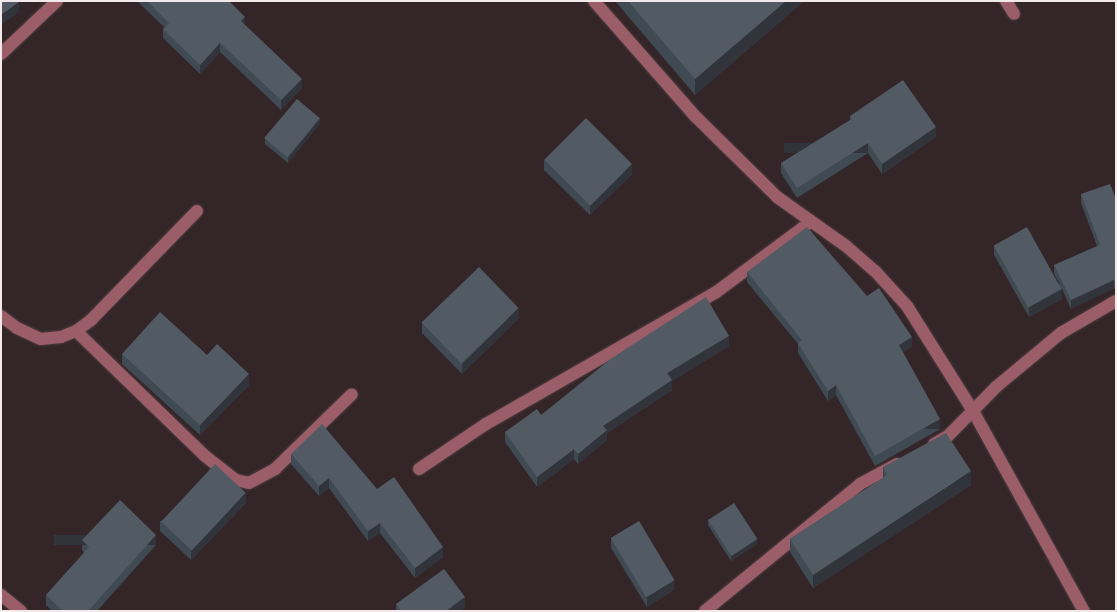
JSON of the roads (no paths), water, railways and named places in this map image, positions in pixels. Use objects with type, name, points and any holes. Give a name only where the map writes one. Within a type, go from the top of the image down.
[{"type":"street","points":[[1,54],[57,1]]},
{"type":"street","points":[[594,1],[696,117],[777,197],[810,223],[853,252],[907,306],[973,410],[1084,611]]},
{"type":"street","points":[[1006,1],[1014,14]]},
{"type":"street","points":[[1,316],[17,328],[41,339],[61,337],[76,331],[91,320],[197,211]]},
{"type":"street","points":[[419,469],[486,424],[715,293],[810,223]]},
{"type":"street","points":[[924,449],[948,436],[996,387],[1061,333],[1116,301]]},
{"type":"street","points":[[76,331],[205,456],[236,480],[249,483],[275,469],[352,394]]},
{"type":"street","points":[[705,611],[860,484],[908,458]]},
{"type":"street","points":[[1,595],[21,611]]}]
